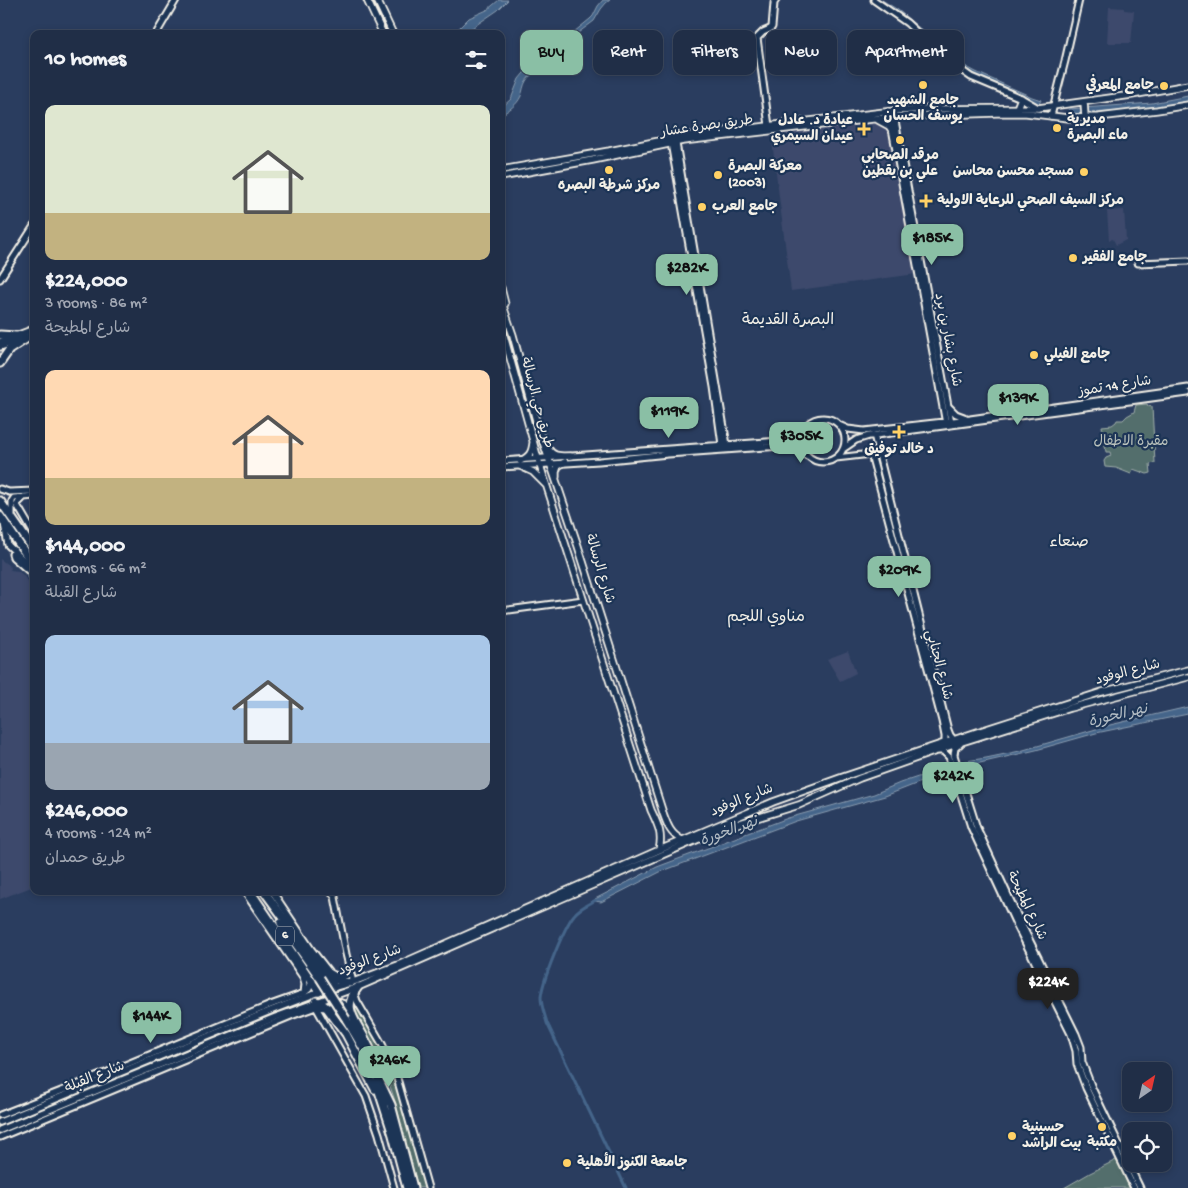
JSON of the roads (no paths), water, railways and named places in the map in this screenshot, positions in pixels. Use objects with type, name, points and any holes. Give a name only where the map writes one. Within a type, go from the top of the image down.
[{"type":"highway","points":[[0,335],[16,336]]},
{"type":"highway","points":[[0,363],[9,350],[30,337]]},
{"type":"highway","points":[[0,501],[30,544]]},
{"type":"highway","points":[[0,516],[30,560]]},
{"type":"highway","points":[[253,895],[316,980],[319,992]]},
{"type":"highway","name":"6","points":[[257,895],[316,980],[347,1019],[369,1058],[398,1128],[414,1188]]},
{"type":"highway","name":"6","points":[[263,895],[316,980]]},
{"type":"highway","points":[[267,895],[336,990]]},
{"type":"highway","points":[[328,978],[354,986],[347,1019]]},
{"type":"highway","points":[[330,1012],[333,1005],[339,1003],[344,1005],[347,1019]]},
{"type":"highway","points":[[316,1004],[323,1004],[346,1034],[388,1107]]},
{"type":"highway","name":"6","points":[[388,1107],[407,1188]]},
{"type":"main road","points":[[158,30],[176,0]]},
{"type":"main road","points":[[366,0],[381,30]]},
{"type":"main road","points":[[378,0],[391,30]]},
{"type":"main road","points":[[769,126],[757,38],[772,27],[774,3],[776,0]]},
{"type":"main road","points":[[874,0],[907,23],[943,57],[971,77],[1021,98],[1038,108]]},
{"type":"main road","points":[[1051,116],[1079,0]]},
{"type":"main road","points":[[505,169],[684,136],[892,115],[928,109],[1038,108],[1084,103],[1188,85]]},
{"type":"main road","points":[[1017,108],[1021,98]]},
{"type":"main road","points":[[1084,103],[1085,116]]},
{"type":"main road","name":"طريق بصرة عشار","points":[[505,175],[593,160],[673,143],[876,119],[892,115],[1026,114],[1068,118],[1085,116],[1104,117],[1188,105]]},
{"type":"main road","name":"شارع بشار بن برد","points":[[892,115],[892,132],[946,407]]},
{"type":"main road","name":"شارع بشار بن برد","points":[[892,115],[949,423]]},
{"type":"main road","points":[[876,119],[889,126],[892,132]]},
{"type":"main road","points":[[673,143],[725,445]]},
{"type":"main road","points":[[0,279],[30,232]]},
{"type":"main road","points":[[1138,264],[1188,260]]},
{"type":"main road","points":[[505,304],[508,316]]},
{"type":"main road","name":"شارع الرسالة","points":[[505,309],[534,413],[576,538],[663,813],[671,831],[682,840]]},
{"type":"main road","points":[[0,342],[30,331]]},
{"type":"main road","points":[[0,347],[30,336]]},
{"type":"main road","name":"طريق حي الرسالة","points":[[505,340],[539,462]]},
{"type":"main road","name":"شارع 14 تموز","points":[[843,449],[856,440],[874,435],[970,419],[1188,388]]},
{"type":"main road","name":"شارع 14 تموز","points":[[839,424],[848,429],[864,432],[935,422],[949,423],[1086,407],[1188,393]]},
{"type":"main road","points":[[935,422],[946,407],[956,414],[970,419]]},
{"type":"main road","points":[[543,439],[552,454],[556,456],[779,441],[785,440],[804,428],[810,421],[821,418],[832,420],[839,424],[844,434],[845,444],[836,458],[826,462],[814,461],[791,446],[668,454],[599,461],[550,461]]},
{"type":"main road","points":[[804,428],[800,444],[807,456]]},
{"type":"main road","name":"شارع الجنابي","points":[[874,435],[946,731],[945,742]]},
{"type":"main road","points":[[520,463],[530,454],[533,441]]},
{"type":"main road","name":"شارع الجنابي","points":[[836,458],[871,454],[946,731],[954,740]]},
{"type":"main road","points":[[505,466],[550,461],[570,456]]},
{"type":"main road","points":[[505,461],[520,463],[533,472],[547,486]]},
{"type":"main road","name":"شارع الرسالة","points":[[539,462],[651,810],[661,834],[659,850]]},
{"type":"main road","points":[[557,482],[557,468],[565,462]]},
{"type":"main road","points":[[0,489],[12,492],[30,491]]},
{"type":"main road","points":[[12,492],[11,496],[14,498],[12,501],[12,517]]},
{"type":"main road","points":[[14,498],[30,496]]},
{"type":"main road","points":[[24,497],[16,505],[30,528]]},
{"type":"main road","points":[[4,523],[8,544],[30,566]]},
{"type":"main road","points":[[14,550],[13,557],[30,572]]},
{"type":"main road","points":[[505,610],[584,600]]},
{"type":"main road","points":[[593,629],[596,634],[601,636],[604,633],[603,626]]},
{"type":"main road","points":[[598,645],[606,643],[610,645]]},
{"type":"main road","name":"شارع الوفود","points":[[354,986],[659,850],[778,800],[945,742],[1102,692],[1188,670]]},
{"type":"main road","name":"شارع الوفود","points":[[319,992],[354,986],[724,828],[799,806],[860,778],[962,742],[1070,708],[1188,677]]},
{"type":"main road","points":[[935,751],[945,752],[953,760],[956,746],[962,742]]},
{"type":"main road","name":"شارع المطيحة","points":[[953,760],[974,826],[1015,922],[1064,1015],[1076,1051],[1077,1064],[1086,1088],[1140,1188]]},
{"type":"main road","points":[[803,791],[797,795],[797,800],[802,802],[809,801]]},
{"type":"main road","points":[[776,812],[784,805],[778,800]]},
{"type":"main road","points":[[654,816],[661,816],[663,813]]},
{"type":"main road","points":[[247,895],[305,980],[304,993]]},
{"type":"main road","points":[[275,895],[326,969],[336,976],[342,977],[350,974]]},
{"type":"main road","points":[[335,895],[356,1001],[382,1044],[394,1071],[428,1188]]},
{"type":"main road","points":[[274,1006],[304,993],[316,980]]},
{"type":"main road","name":"شارع القبلة","points":[[0,1130],[27,1122],[98,1090],[186,1057],[316,1004],[336,990]]},
{"type":"main road","name":"شارع القبلة","points":[[0,1122],[20,1111],[96,1083],[180,1045],[274,1006],[319,992]]},
{"type":"main road","points":[[316,1004],[366,1096],[394,1188]]},
{"type":"main road","points":[[0,1115],[20,1111],[180,1045]]},
{"type":"main road","points":[[0,1137],[27,1122],[186,1057]]},
{"type":"main road","points":[[96,1083],[98,1090]]},
{"type":"main road","name":"شارع المطيحة","points":[[1099,1111],[1134,1188]]},
{"type":"waterway","name":"نهر الخورة","points":[[596,900],[579,910],[570,921],[549,968],[541,1000],[547,1023],[626,1188]]},
{"type":"place","name":"جامع الشهيد يوسف الحسان","points":[[923,85]]},
{"type":"place","name":"جامع المعرفي","points":[[1164,86]]},
{"type":"place","name":"مديرية ماء البصرة","points":[[1057,128]]},
{"type":"place","name":"عيادة د. عادل عيدان السيمري","points":[[864,129]]},
{"type":"place","name":"مرقد الصحابي علي بن يقطين","points":[[900,140]]},
{"type":"place","name":"مركز شرطة البصره","points":[[609,170]]},
{"type":"place","name":"مسجد محسن محاسن","points":[[1084,172]]},
{"type":"place","name":"معركة البصرة (2003)","points":[[718,175]]},
{"type":"place","name":"مركز السيف الصحي للرعاية الاولية","points":[[926,201]]},
{"type":"place","name":"جامع العرب","points":[[702,207]]},
{"type":"place","name":"جامع الفقير","points":[[1073,258]]},
{"type":"place","name":"جامع الفيلي","points":[[1034,355]]},
{"type":"place","name":"د خالد توفيق","points":[[899,432]]},
{"type":"place","name":"مكتبة","points":[[1102,1127]]},
{"type":"place","name":"حسينية بيت الراشد","points":[[1012,1136]]},
{"type":"place","name":"جامعة الكنوز الأهلية","points":[[567,1163]]},
{"type":"district","name":"البصرة القديمة","points":[[788,321]]},
{"type":"district","name":"صنعاء","points":[[1069,543]]},
{"type":"district","name":"مناوي اللجم","points":[[766,618]]},
{"type":"park label","name":"مقبرة الاطفال","points":[[1131,442]]}]
